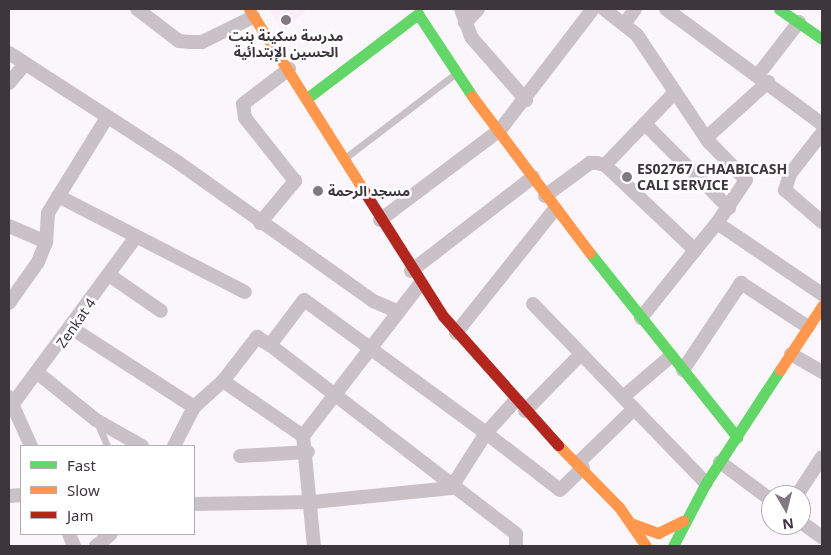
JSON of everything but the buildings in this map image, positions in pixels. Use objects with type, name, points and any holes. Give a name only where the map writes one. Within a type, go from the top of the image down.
[{"type":"street","points":[[138,9],[179,41],[191,42],[202,42],[251,13],[289,69],[411,271],[456,333],[515,401],[619,506],[633,524],[646,546]]},
{"type":"street","points":[[460,9],[465,23],[483,53],[526,100]]},
{"type":"street","points":[[465,23],[478,9]]},
{"type":"street","points":[[380,220],[500,130],[526,100],[593,9]]},
{"type":"street","points":[[604,9],[625,23],[650,52],[706,138],[746,180],[729,208],[641,318]]},
{"type":"street","points":[[625,23],[635,9]]},
{"type":"street","points":[[666,9],[763,78],[822,124]]},
{"type":"street","points":[[779,9],[822,38]]},
{"type":"street","points":[[306,99],[418,14],[456,73],[500,130],[555,209],[737,437]]},
{"type":"street","points":[[706,138],[763,78],[799,22]]},
{"type":"street","points":[[9,53],[106,119],[178,163],[260,223],[373,301],[396,311]]},
{"type":"street","points":[[9,83],[24,65]]},
{"type":"street","points":[[260,223],[295,181],[245,118],[243,104],[289,69]]},
{"type":"street","points":[[605,165],[676,92]]},
{"type":"street","points":[[9,303],[46,242],[48,213],[106,119]]},
{"type":"street","points":[[645,124],[729,208]]},
{"type":"street","points":[[822,133],[790,174],[785,190],[822,222]]},
{"type":"street","points":[[546,196],[590,163],[605,165],[695,250]]},
{"type":"street","points":[[411,271],[533,177]]},
{"type":"street","points":[[58,196],[245,292]]},
{"type":"street","points":[[456,333],[555,209]]},
{"type":"street","points":[[717,223],[822,294]]},
{"type":"street","points":[[9,226],[46,242]]},
{"type":"street","name":"Zenkat 4","points":[[10,405],[39,374],[73,329],[136,237]]},
{"type":"street","points":[[109,275],[160,311]]},
{"type":"street","points":[[683,370],[741,283],[808,327]]},
{"type":"street","points":[[304,436],[396,311],[420,284]]},
{"type":"street","points":[[270,345],[304,300],[370,346],[560,490],[634,409]]},
{"type":"street","points":[[533,304],[706,483]]},
{"type":"street","points":[[673,546],[683,521],[706,483],[822,306]]},
{"type":"street","points":[[73,329],[194,408]]},
{"type":"street","points":[[175,445],[194,408],[223,381],[256,337],[270,345],[451,488],[516,534],[516,546]]},
{"type":"street","points":[[525,411],[581,354]]},
{"type":"street","points":[[790,354],[822,372]]},
{"type":"street","points":[[623,397],[671,356]]},
{"type":"street","points":[[39,374],[96,420],[140,445]]},
{"type":"street","points":[[223,381],[304,436],[308,452],[313,502],[314,546]]},
{"type":"street","points":[[451,488],[486,433],[515,401]]},
{"type":"street","points":[[10,405],[30,445]]},
{"type":"street","points":[[240,456],[308,452]]},
{"type":"street","points":[[804,485],[822,457]]},
{"type":"street","points":[[720,462],[761,493]]},
{"type":"street","points":[[195,504],[313,502],[451,488]]},
{"type":"street","points":[[619,506],[630,546]]},
{"type":"street","points":[[633,524],[658,533],[683,521]]},
{"type":"street","points":[[682,546],[683,521]]},
{"type":"street","points":[[811,529],[822,537]]},
{"type":"street","points":[[96,546],[110,535]]},
{"type":"lane","points":[[344,159],[456,73]]},
{"type":"lane","points":[[96,420],[107,445]]},
{"type":"shaded area","name":"مدرسة سكينة بنت الحسين الإبتدائية","points":[[269,9],[308,9],[283,32]]},
{"type":"traffic: fast","points":[[779,9],[822,39]]},
{"type":"traffic: fast","points":[[306,99],[418,14],[472,96]]},
{"type":"traffic: fast","points":[[590,253],[737,437]]},
{"type":"traffic: fast","points":[[673,546],[706,483],[780,370]]},
{"type":"traffic: slow","points":[[249,9],[364,191]]},
{"type":"traffic: slow","points":[[472,96],[590,253]]},
{"type":"traffic: slow","points":[[780,370],[822,306]]},
{"type":"traffic: slow","points":[[558,445],[619,507],[646,546]]},
{"type":"traffic: slow","points":[[633,524],[658,533],[683,521]]},
{"type":"traffic: jam","points":[[364,191],[443,316],[558,445]]},
{"type":"place","name":"مدرسة سكينة بنت الحسين الإبتدائية","points":[[286,20]]},
{"type":"place","name":"ES02767 CHAABICASH CALI SERVICE","points":[[627,177]]},
{"type":"place","name":"مسجد الرحمة","points":[[318,191]]}]
